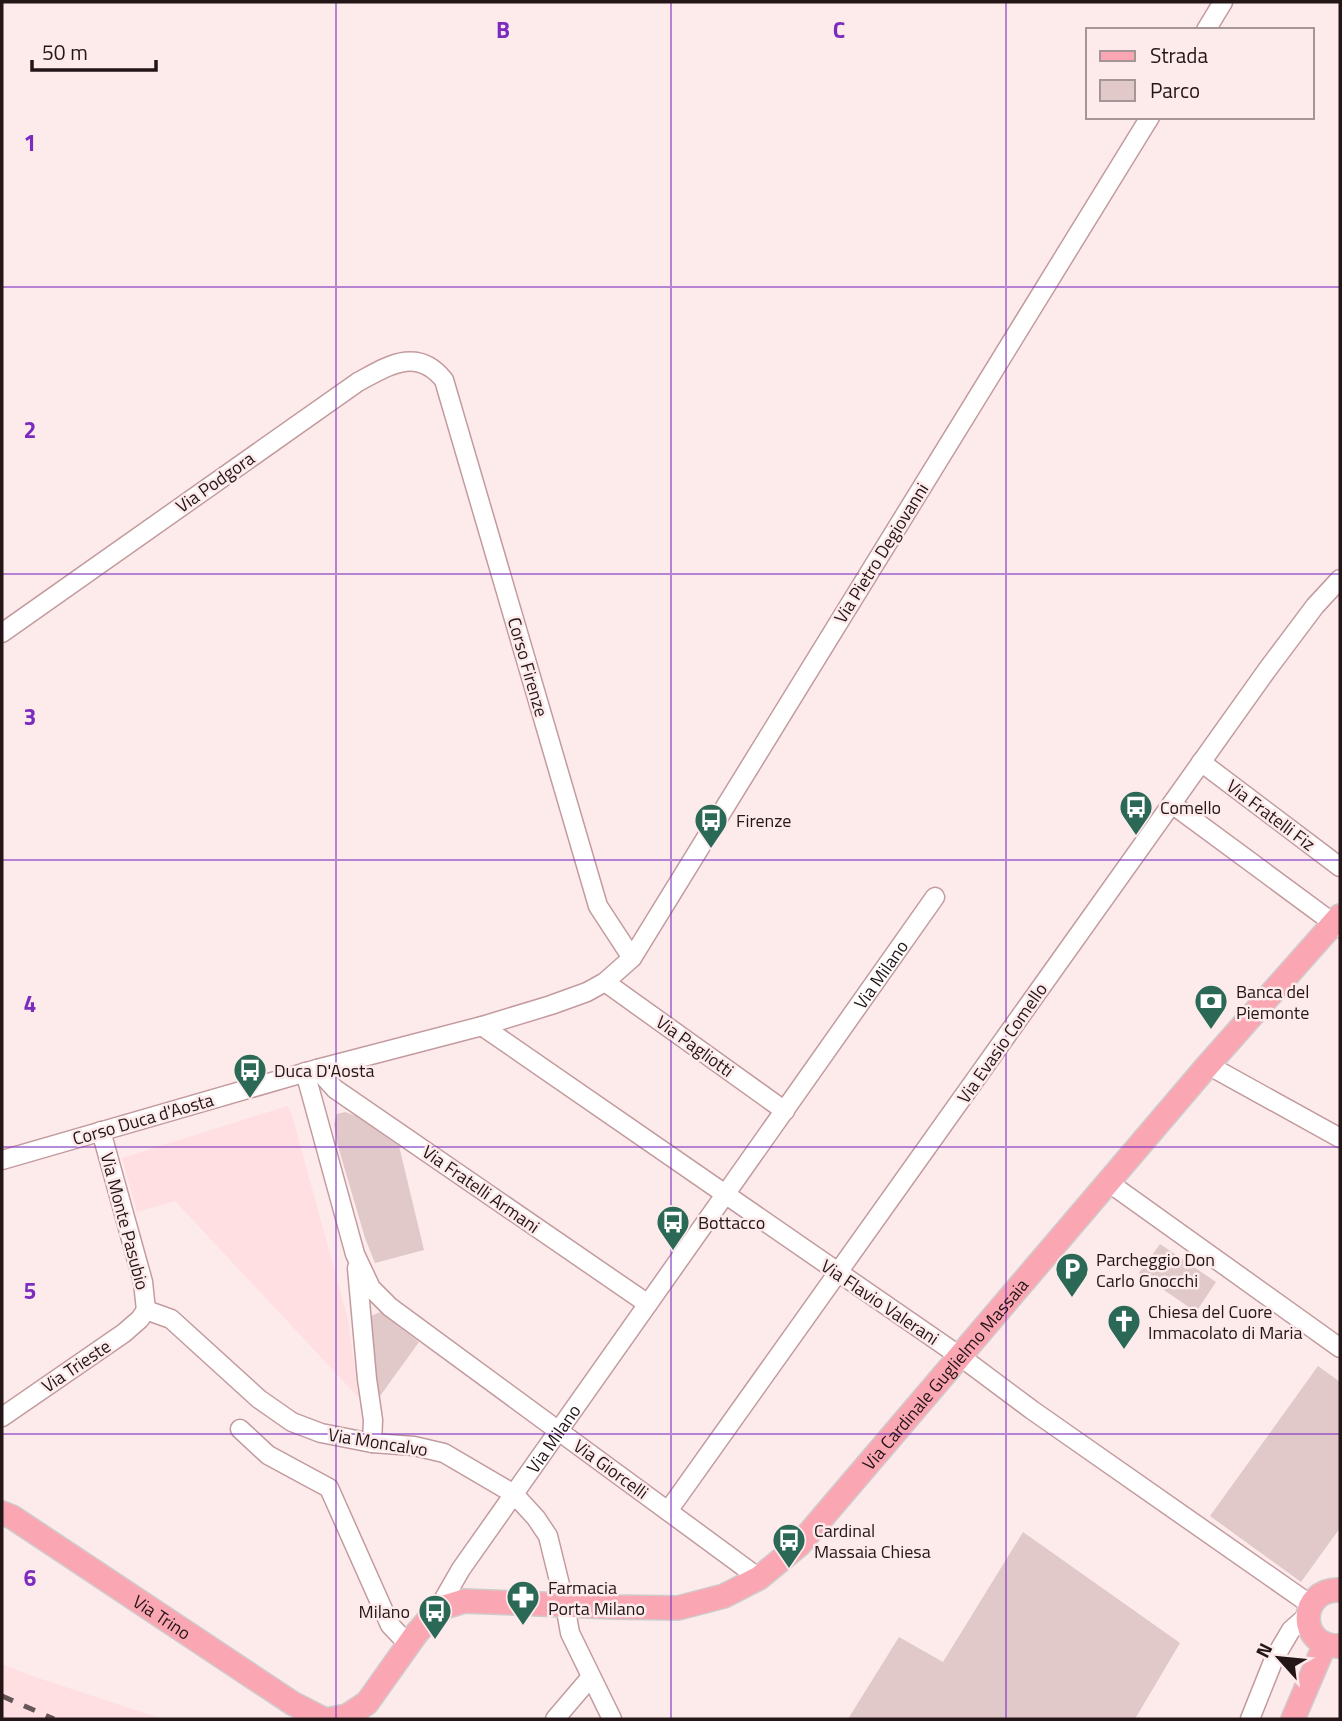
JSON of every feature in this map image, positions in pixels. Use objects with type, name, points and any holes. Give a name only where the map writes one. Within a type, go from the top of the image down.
[{"type":"main road","name":"Via Cardinale Guglielmo Massaia","points":[[438,1609],[464,1601],[678,1608],[724,1596],[759,1577],[799,1545],[1208,1065],[1338,922]]},
{"type":"main road","name":"Via Trino","points":[[2,1513],[12,1517],[292,1703],[323,1719]]},
{"type":"main road","points":[[1293,1719],[1310,1676],[1332,1645],[1318,1640],[1309,1627],[1326,1595]]},
{"type":"main road","name":"Via Milano","points":[[342,1718],[367,1703],[438,1609]]},
{"type":"street","points":[[1207,28],[1223,2]]},
{"type":"street","name":"Via Pietro Degiovanni","points":[[606,982],[632,958],[1149,119]]},
{"type":"street","name":"Via Podgora","points":[[2,633],[358,382],[404,360],[419,361],[437,370]]},
{"type":"street","name":"Corso Firenze","points":[[437,370],[448,392],[598,906],[632,958]]},
{"type":"street","name":"Via Evasio Comello","points":[[668,1511],[1201,762],[1315,606],[1340,579]]},
{"type":"street","name":"Via Fratelli Fiz","points":[[1201,762],[1340,867]]},
{"type":"street","points":[[1172,804],[1338,922]]},
{"type":"street","name":"Via Milano","points":[[438,1609],[461,1569],[935,897]]},
{"type":"street","name":"Via Pagliotti","points":[[606,982],[785,1111]]},
{"type":"street","name":"Corso Duca d'Aosta","points":[[2,1160],[311,1071],[482,1026],[551,1005],[606,982]]},
{"type":"street","name":"Via Flavio Valerani","points":[[482,1026],[961,1357],[1032,1410],[1326,1595]]},
{"type":"street","points":[[1208,1065],[1340,1138]]},
{"type":"street","points":[[311,1071],[355,1254],[373,1420],[372,1443]]},
{"type":"street","name":"Via Fratelli Armani","points":[[311,1071],[648,1304]]},
{"type":"street","name":"Via Monte Pasubio","points":[[101,1131],[143,1282],[146,1310]]},
{"type":"street","points":[[1108,1182],[1340,1348]]},
{"type":"street","name":"Via Giorcelli","points":[[355,1254],[371,1288],[390,1307],[759,1577]]},
{"type":"street","name":"Via Trieste","points":[[2,1417],[124,1333],[146,1310]]},
{"type":"street","name":"Via Moncalvo","points":[[146,1310],[171,1319],[259,1399],[292,1422],[321,1433],[444,1452],[514,1494],[537,1518],[548,1536],[570,1633],[612,1719]]},
{"type":"street","points":[[240,1429],[268,1455],[329,1488],[390,1625],[409,1645]]},
{"type":"street","points":[[1250,1719],[1274,1659],[1291,1630],[1326,1595]]},
{"type":"street","points":[[555,1719],[590,1678]]},
{"type":"shaded area","points":[[287,1106],[291,1112],[348,1319],[359,1398],[175,1201],[137,1212],[122,1158]]},
{"type":"shaded area","points":[[2,1664],[35,1677],[163,1719],[2,1719]]},
{"type":"green space","points":[[345,1112],[357,1116],[399,1146],[424,1250],[375,1263],[338,1146],[334,1124],[337,1114]]},
{"type":"green space","points":[[1160,1244],[1216,1282],[1196,1312],[1139,1273]]},
{"type":"green space","points":[[380,1312],[419,1342],[375,1403],[369,1317]]},
{"type":"green space","points":[[1318,1366],[1340,1382],[1340,1528],[1301,1582],[1210,1516]]},
{"type":"green space","points":[[1023,1532],[1180,1643],[1135,1719],[848,1719],[899,1637],[943,1662]]},
{"type":"railway","points":[[2,1696],[54,1719]]},
{"type":"place","name":"Comello","points":[[1136,837]]},
{"type":"place","name":"Firenze","points":[[711,850]]},
{"type":"place","name":"Banca del Piemonte","points":[[1211,1031]]},
{"type":"place","name":"Duca D'Aosta","points":[[250,1100]]},
{"type":"place","name":"Bottacco","points":[[673,1252]]},
{"type":"place","name":"Parcheggio Don Carlo Gnocchi","points":[[1072,1299]]},
{"type":"place","name":"Chiesa del Cuore Immacolato di Maria","points":[[1124,1351]]},
{"type":"place","name":"Cardinal Massaia Chiesa","points":[[789,1570]]},
{"type":"place","name":"Farmacia Porta Milano","points":[[523,1627]]},
{"type":"place","name":"Milano","points":[[435,1641]]}]
